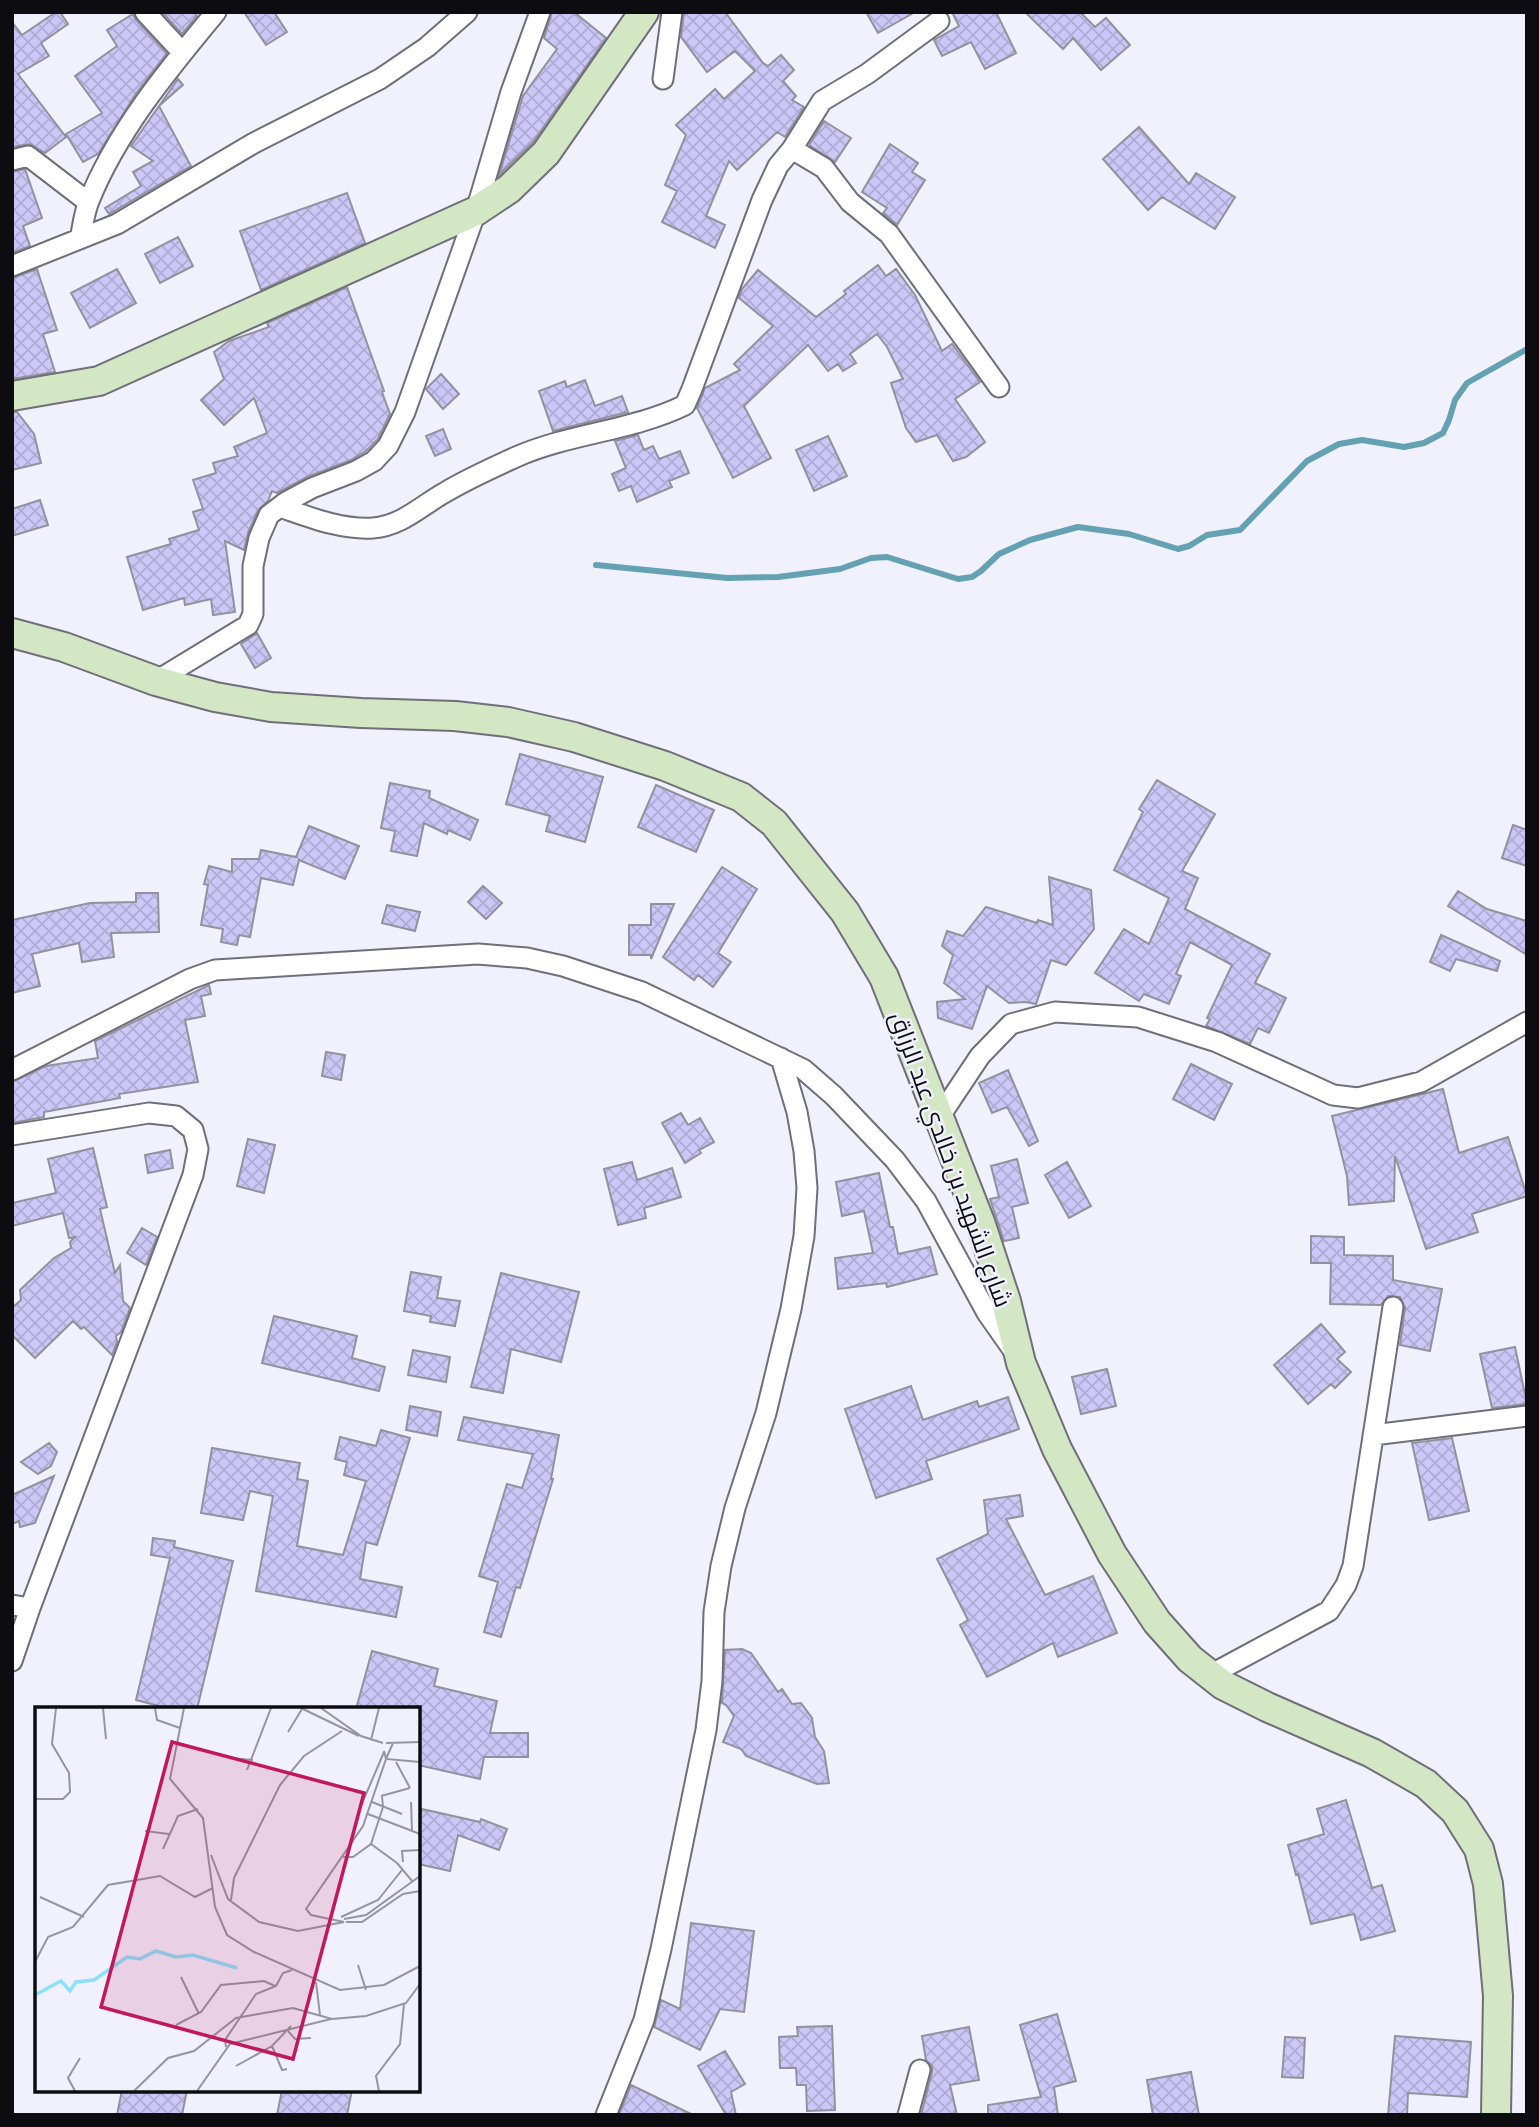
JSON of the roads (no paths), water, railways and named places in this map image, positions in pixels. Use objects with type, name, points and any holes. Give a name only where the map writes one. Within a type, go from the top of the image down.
[{"type":"main road","points":[[12,396],[99,382],[476,211],[509,189],[546,153],[644,12]]},
{"type":"main road","name":"شارع الشهيد بن خالدي عبد الرزاق","points":[[12,633],[64,647],[156,681],[215,698],[271,706],[361,713],[455,716],[508,722],[574,737],[666,766],[741,797],[774,823],[845,912],[884,977],[985,1235],[1006,1301],[1021,1363],[1057,1449],[1112,1554],[1157,1622],[1190,1659],[1223,1685],[1372,1753],[1426,1784],[1455,1811],[1479,1849],[1488,1884],[1498,1996],[1496,2115]]},
{"type":"street","points":[[145,12],[182,52]]},
{"type":"street","points":[[80,239],[88,202],[126,128],[182,52],[216,12]]},
{"type":"street","points":[[12,266],[117,223],[254,143],[380,79],[427,47],[467,12]]},
{"type":"street","points":[[156,681],[248,625],[253,614],[253,566],[259,538],[269,515],[312,488],[374,461],[388,446],[405,412],[476,211],[511,92],[540,12]]},
{"type":"street","points":[[663,79],[672,12]]},
{"type":"street","points":[[280,507],[327,522],[374,528],[402,520],[444,493],[520,456],[636,423],[685,405],[762,200],[778,166],[822,101],[867,74],[939,21]]},
{"type":"street","points":[[792,149],[824,168],[850,202],[889,234],[999,387]]},
{"type":"street","points":[[12,160],[28,156],[88,202]]},
{"type":"street","points":[[12,1070],[190,979],[215,970],[478,954],[527,958],[563,966],[642,992],[803,1069],[834,1096],[895,1160],[926,1201],[988,1313],[1021,1363]]},
{"type":"street","points":[[940,1116],[980,1056],[1011,1024],[1055,1012],[1138,1017],[1217,1042],[1333,1095],[1358,1098],[1421,1082],[1527,1022]]},
{"type":"street","points":[[606,2115],[644,2020],[661,1949],[706,1730],[720,1566],[735,1508],[766,1413],[791,1309],[804,1236],[807,1188],[804,1151],[797,1112],[781,1058]]},
{"type":"street","points":[[12,1135],[149,1113],[176,1116],[193,1129],[198,1149],[194,1175],[21,1606],[12,1661]]},
{"type":"street","points":[[1210,1675],[1329,1611],[1346,1585],[1353,1566],[1393,1307]]},
{"type":"street","points":[[1373,1435],[1527,1416]]},
{"type":"street","points":[[908,2115],[919,2070]]},
{"type":"waterway","points":[[596,565],[727,578],[778,577],[840,569],[871,558],[887,557],[958,579],[972,577],[999,554],[1030,540],[1078,527],[1129,534],[1178,549],[1207,535],[1240,530],[1307,461],[1339,444],[1362,440],[1404,447],[1424,443],[1443,433],[1455,400],[1467,383],[1527,349]]}]
